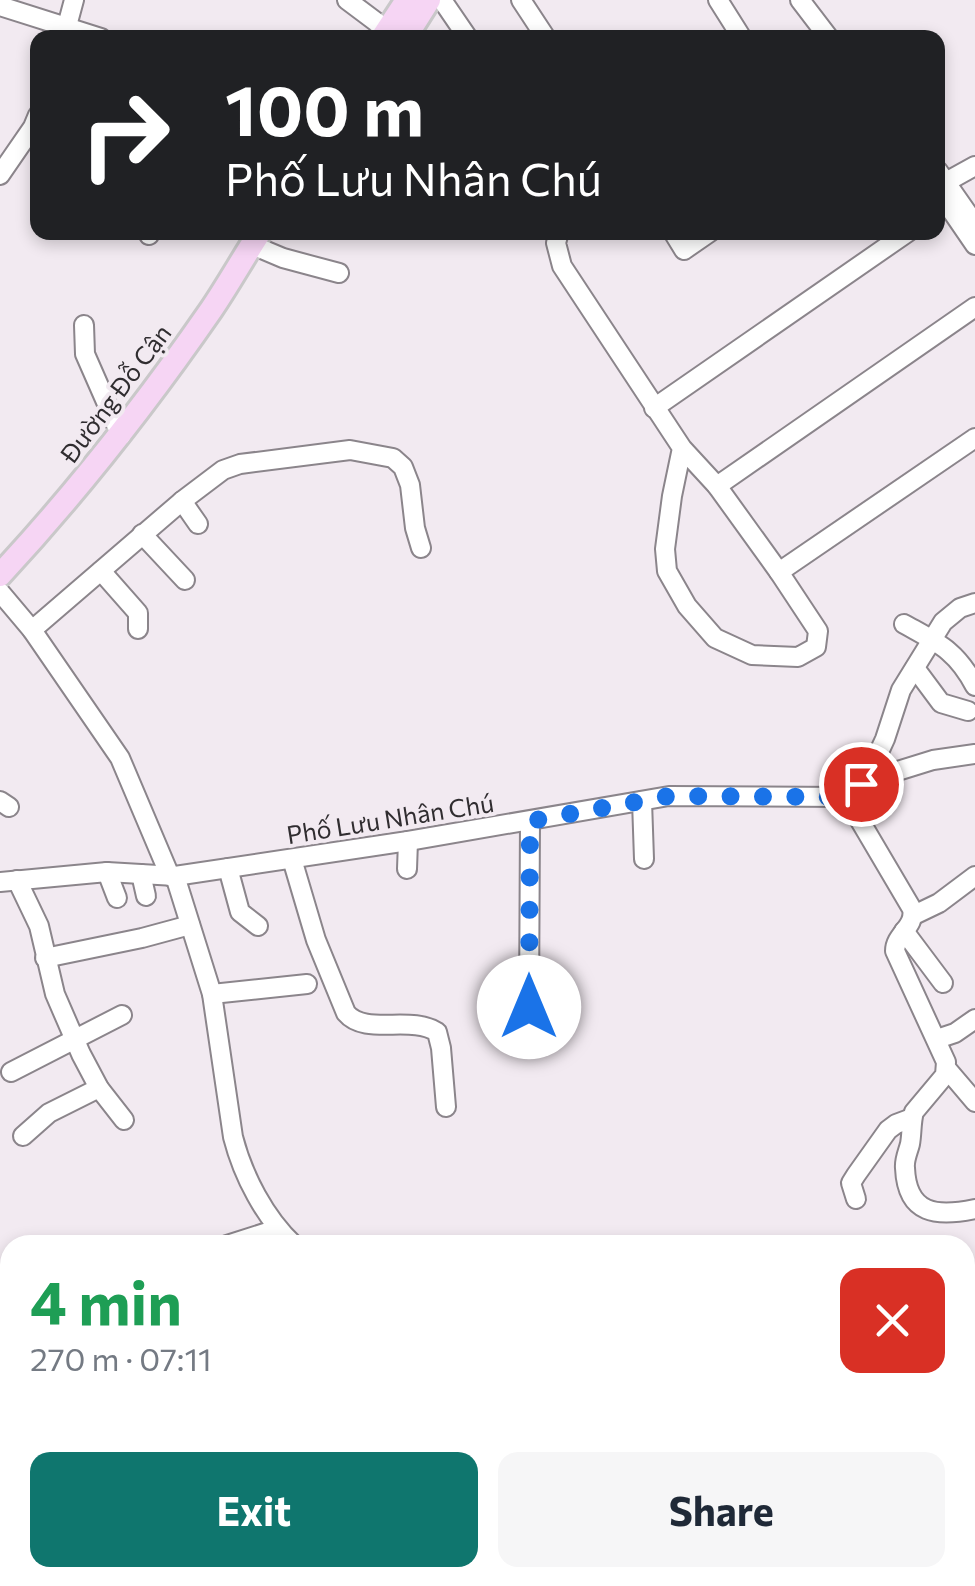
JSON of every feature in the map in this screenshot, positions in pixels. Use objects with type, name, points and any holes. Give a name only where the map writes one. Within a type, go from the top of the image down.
[{"type":"main road","points":[[393,30],[407,0]]},
{"type":"main road","points":[[396,30],[429,0]]},
{"type":"main road","name":"Đường Đỗ Cận","points":[[0,575],[120,436],[213,307],[255,240]]},
{"type":"street","points":[[0,6],[61,30],[74,0]]},
{"type":"street","points":[[348,0],[385,30]]},
{"type":"street","points":[[442,0],[463,30]]},
{"type":"street","points":[[520,0],[541,30]]},
{"type":"street","points":[[718,0],[737,30]]},
{"type":"street","points":[[800,0],[824,30]]},
{"type":"street","points":[[0,174],[30,130]]},
{"type":"street","points":[[945,190],[975,166]]},
{"type":"street","points":[[945,197],[975,224]]},
{"type":"street","points":[[945,199],[975,246]]},
{"type":"street","points":[[257,240],[283,258],[339,274]]},
{"type":"street","points":[[557,240],[562,266],[654,408],[716,486],[818,631],[816,647],[798,656],[752,655],[715,638],[687,606],[667,571],[665,549],[682,448]]},
{"type":"street","points":[[678,240],[684,250],[698,240]]},
{"type":"street","points":[[654,408],[896,240]]},
{"type":"street","points":[[716,486],[975,307]]},
{"type":"street","points":[[84,325],[85,354],[120,436]]},
{"type":"street","points":[[778,572],[975,438]]},
{"type":"street","points":[[32,630],[182,501],[223,470],[240,464],[350,450],[393,458],[404,467],[410,484],[415,528],[422,548]]},
{"type":"street","points":[[182,501],[198,524]]},
{"type":"street","points":[[142,534],[185,580]]},
{"type":"street","points":[[101,571],[135,608],[140,619],[138,629]]},
{"type":"street","points":[[0,592],[32,630],[120,758],[172,876],[212,994],[233,1137],[244,1172],[283,1235]]},
{"type":"street","points":[[943,983],[846,797],[867,778],[898,698],[932,640],[951,614],[975,603]]},
{"type":"street","points":[[904,624],[953,654],[975,686]]},
{"type":"street","points":[[915,668],[941,703],[968,712]]},
{"type":"street","points":[[867,778],[933,760],[975,754]]},
{"type":"street","name":"Phố Lưu Nhân Chú","points":[[9,881],[108,872],[172,876],[669,796],[846,797]]},
{"type":"street","points":[[642,801],[644,859]]},
{"type":"street","points":[[529,1007],[530,821]]},
{"type":"street","points":[[407,869],[408,841]]},
{"type":"street","points":[[292,859],[316,940],[346,1012],[352,1021],[363,1024],[427,1026],[437,1032],[446,1107]]},
{"type":"street","points":[[228,868],[240,912],[258,926]]},
{"type":"street","points":[[108,872],[117,898]]},
{"type":"street","points":[[141,874],[146,896]]},
{"type":"street","points":[[9,881],[38,926],[55,994],[99,1088],[124,1120]]},
{"type":"street","points":[[974,881],[909,923],[896,941],[895,951],[947,1069],[975,1102]]},
{"type":"street","points":[[45,958],[190,926]]},
{"type":"street","points":[[212,994],[307,984]]},
{"type":"street","points":[[11,1072],[122,1015]]},
{"type":"street","points":[[937,1039],[956,1033],[975,1019]]},
{"type":"street","points":[[947,1069],[914,1112],[904,1164],[918,1205],[947,1214],[975,1209]]},
{"type":"street","points":[[23,1136],[49,1112],[99,1088]]},
{"type":"street","points":[[856,1199],[851,1183],[856,1175],[888,1130],[912,1118]]},
{"type":"street","points":[[258,1235],[277,1229]]},
{"type":"route","points":[[529,1007],[530,821],[669,796],[846,797],[861,784]]}]
